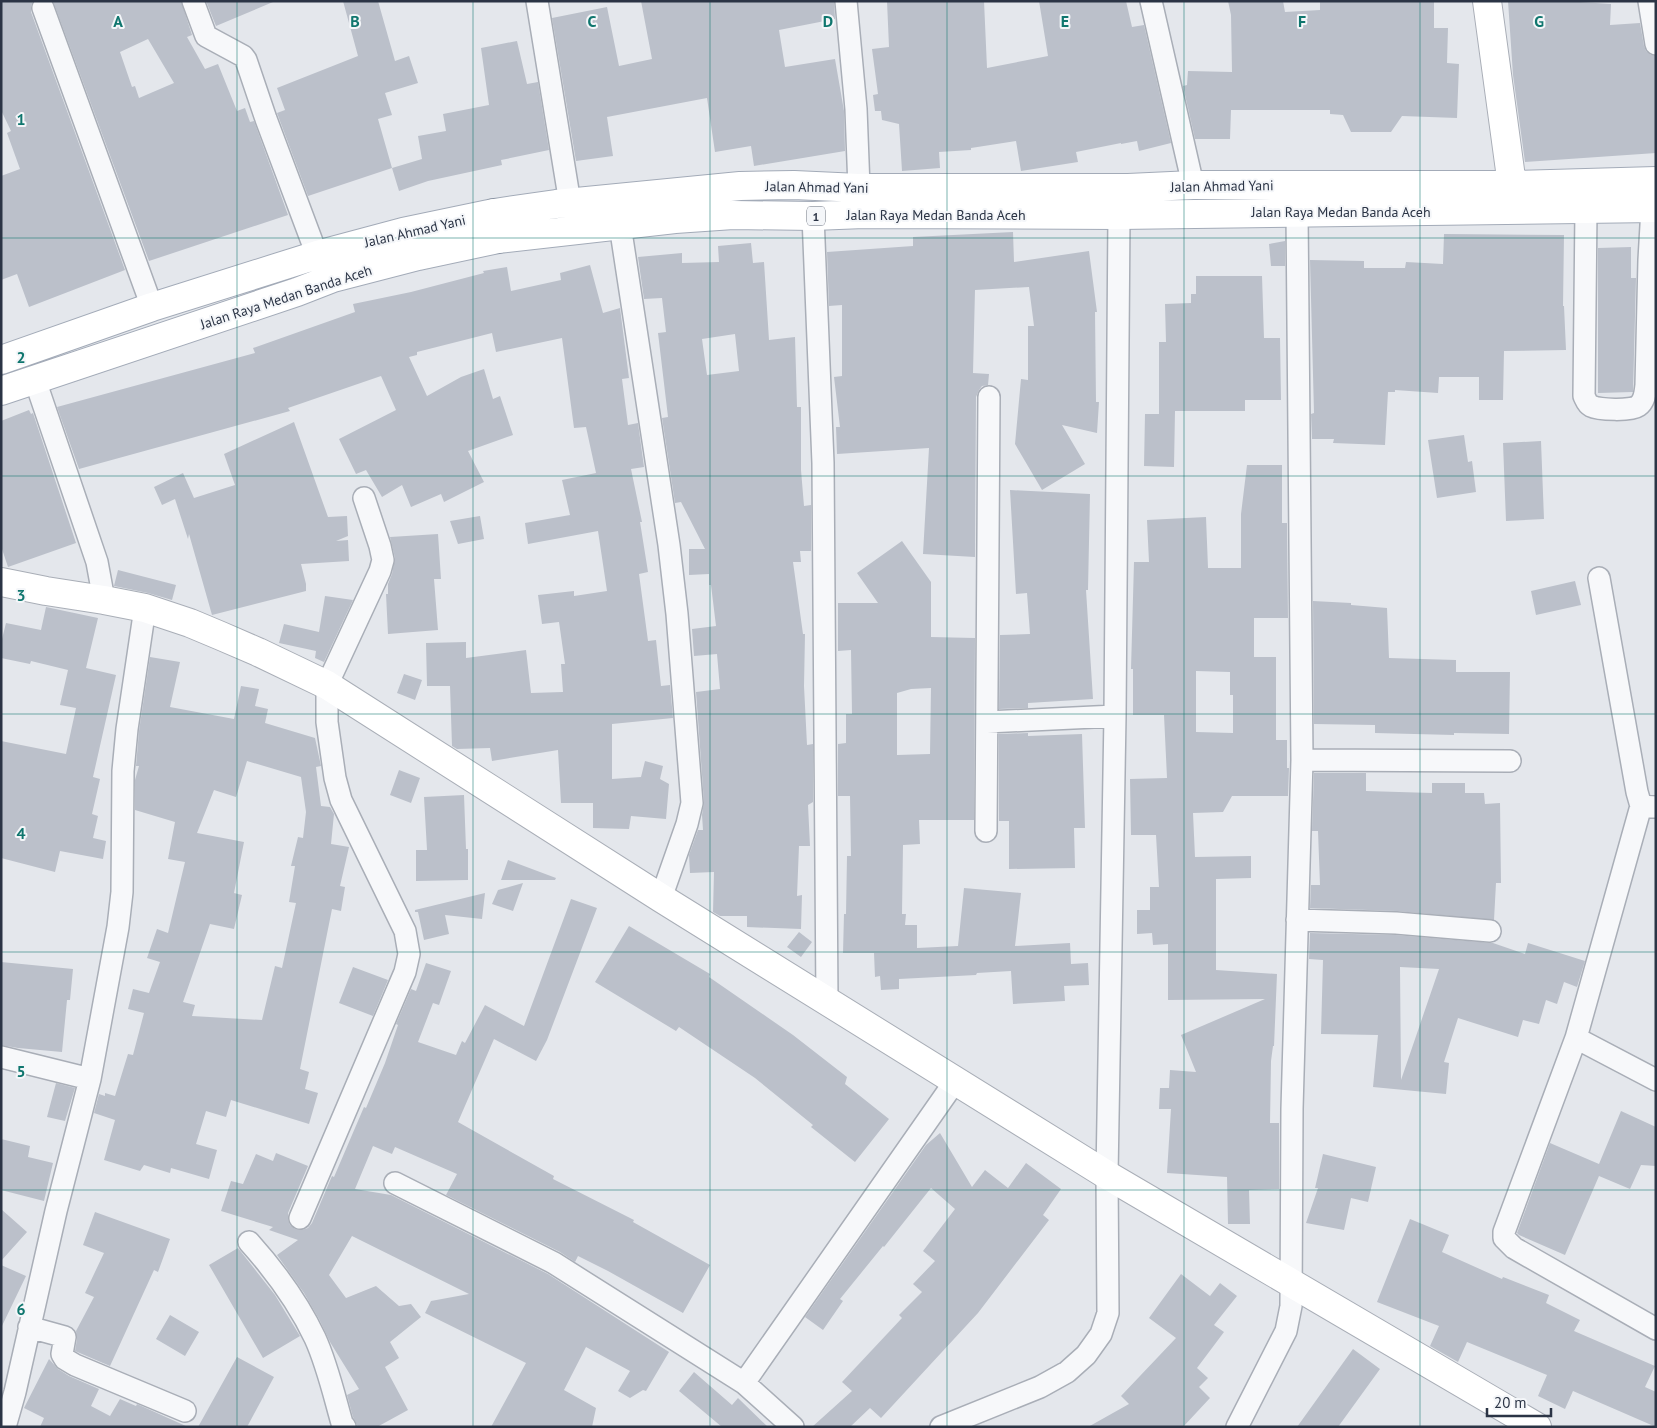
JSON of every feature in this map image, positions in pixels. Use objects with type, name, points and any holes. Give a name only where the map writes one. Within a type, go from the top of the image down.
[{"type":"main road","points":[[1487,1],[1512,185]]},
{"type":"main road","name":"Jalan Ahmad Yani","points":[[1,360],[152,307],[317,255],[403,232],[494,213],[570,203],[740,186],[1128,188],[1192,185],[1512,185],[1656,181]]},
{"type":"main road","name":"Jalan Raya Medan Banda Aceh","points":[[1,390],[297,292],[333,278],[418,256],[498,239],[620,225],[733,215],[1119,215],[1654,208]]},
{"type":"main road","points":[[494,213],[498,239]]},
{"type":"main road","points":[[2,585],[145,608],[198,626],[327,685],[661,898],[1107,1175],[1537,1427]]},
{"type":"street","points":[[193,1],[206,36],[243,56],[246,60],[317,255]]},
{"type":"street","points":[[537,1],[570,203]]},
{"type":"street","points":[[846,1],[856,109],[859,188]]},
{"type":"street","points":[[1151,1],[1192,185]]},
{"type":"street","points":[[1649,1],[1656,44]]},
{"type":"street","points":[[43,8],[152,307]]},
{"type":"street","points":[[1586,210],[1584,396],[1589,404],[1598,408],[1631,409],[1640,405],[1646,385],[1649,260],[1654,208]]},
{"type":"street","points":[[1237,1427],[1286,1331],[1289,1320],[1292,1284],[1292,1109],[1302,760],[1297,212]]},
{"type":"street","points":[[941,1427],[1040,1387],[1067,1372],[1086,1355],[1101,1334],[1108,1313],[1107,1175],[1115,716],[1119,215]]},
{"type":"street","points":[[813,216],[823,463],[827,1001]]},
{"type":"street","points":[[620,225],[669,545],[677,614],[692,803],[687,824],[661,898]]},
{"type":"street","points":[[34,380],[96,562],[104,600]]},
{"type":"street","points":[[986,831],[989,397]]},
{"type":"street","points":[[300,1218],[405,972],[409,954],[405,931],[341,800],[327,722],[327,685],[380,571],[383,560],[364,498]]},
{"type":"street","points":[[1599,578],[1632,768],[1649,806],[1576,1038],[1504,1232],[1504,1238],[1514,1248],[1656,1329]]},
{"type":"street","points":[[5,1427],[15,1392],[56,1211],[90,1079],[118,927],[122,892],[123,771],[127,729],[145,608]]},
{"type":"street","points":[[987,722],[1115,716]]},
{"type":"street","points":[[1302,760],[1510,761]]},
{"type":"street","points":[[1297,920],[1396,923],[1490,931]]},
{"type":"street","points":[[1576,1038],[1656,1080]]},
{"type":"street","points":[[1,1057],[90,1079]]},
{"type":"street","points":[[744,1383],[956,1080]]},
{"type":"street","points":[[395,1183],[554,1263],[744,1383],[792,1427]]},
{"type":"street","points":[[249,1242],[271,1266],[289,1292],[315,1338],[342,1423],[346,1427]]},
{"type":"street","points":[[29,1327],[66,1337],[62,1354],[76,1365],[185,1411]]},
{"type":"building","points":[[1,1],[33,1],[31,12],[125,270],[29,307],[17,274],[1,280],[1,176],[20,169],[7,133],[11,131],[1,110]]},
{"type":"building","points":[[53,1],[181,1],[192,35],[187,37],[205,69],[218,64],[237,111],[245,108],[250,122],[254,121],[288,215],[149,261]],"holes":[[[148,39],[174,83],[139,98],[135,86],[132,87],[120,52]]]},
{"type":"building","points":[[206,1],[273,1],[273,2],[216,26]]},
{"type":"building","points":[[343,1],[378,1],[395,61],[409,56],[418,83],[385,93],[392,115],[378,119],[392,168],[308,196],[277,113],[285,110],[277,88],[358,56]]},
{"type":"building","points":[[641,1],[834,1],[835,19],[779,30],[785,67],[835,59],[844,111],[845,151],[754,166],[751,146],[715,152],[707,98],[607,117],[613,156],[576,161],[552,18],[607,7],[619,66],[652,59]]},
{"type":"building","points":[[887,1],[984,1],[987,68],[1048,56],[1039,1],[1126,1],[1132,27],[1144,25],[1171,143],[1139,151],[1137,141],[1121,143],[1076,152],[1078,162],[1021,171],[1016,141],[971,148],[971,150],[939,152],[940,168],[902,171],[899,124],[882,120],[881,111],[875,111],[873,95],[878,94],[872,49],[889,47]]},
{"type":"building","points":[[1228,1],[1283,1],[1285,12],[1320,10],[1320,1],[1434,1],[1434,28],[1448,28],[1447,63],[1459,64],[1457,118],[1402,116],[1391,132],[1351,132],[1343,115],[1330,114],[1330,110],[1231,110],[1230,139],[1195,139],[1183,86],[1187,85],[1188,71],[1232,72],[1231,15]]},
{"type":"building","points":[[1508,1],[1565,1],[1611,4],[1610,25],[1640,23],[1646,51],[1656,56],[1656,153],[1525,162],[1513,75]]},
{"type":"building","points":[[517,41],[527,84],[538,82],[549,150],[501,160],[502,165],[428,181],[399,191],[392,168],[422,159],[418,136],[446,131],[443,114],[489,105],[481,48]]},
{"type":"building","points":[[1013,232],[1014,262],[1089,251],[1097,312],[1095,312],[1096,402],[1099,402],[1097,433],[1062,425],[1085,464],[1042,490],[1015,444],[1021,379],[1028,380],[1028,326],[1034,326],[1029,287],[975,290],[973,373],[989,374],[988,385],[982,386],[976,397],[975,557],[923,554],[929,448],[837,454],[836,427],[840,427],[834,377],[842,376],[842,305],[829,306],[827,252],[913,246],[913,237]]},
{"type":"building","points":[[1444,234],[1564,235],[1563,306],[1566,350],[1504,351],[1503,400],[1479,400],[1479,377],[1439,377],[1438,393],[1395,390],[1395,392],[1388,392],[1385,445],[1333,443],[1334,439],[1312,439],[1311,414],[1314,413],[1310,260],[1364,261],[1364,268],[1405,268],[1406,262],[1443,264]]},
{"type":"building","points":[[1285,241],[1285,266],[1271,266],[1269,244]]},
{"type":"building","points":[[751,243],[753,263],[764,262],[769,340],[795,337],[797,407],[801,407],[801,470],[804,506],[811,505],[811,551],[800,551],[801,562],[793,562],[803,634],[805,634],[804,686],[807,745],[813,744],[813,802],[808,805],[810,846],[799,846],[797,896],[802,895],[801,929],[747,927],[747,916],[720,916],[713,912],[714,872],[690,873],[689,855],[698,830],[703,830],[702,815],[704,802],[696,692],[720,689],[717,654],[694,656],[692,629],[716,626],[709,574],[689,575],[689,549],[705,549],[681,502],[675,503],[662,418],[668,417],[658,333],[666,332],[662,298],[644,299],[638,257],[682,253],[682,263],[719,262],[718,246]],"holes":[[[735,334],[739,371],[707,375],[702,339]]]},
{"type":"building","points":[[1631,247],[1631,278],[1636,278],[1633,392],[1598,393],[1598,248]]},
{"type":"building","points":[[590,265],[603,313],[620,308],[629,378],[622,379],[628,425],[638,423],[644,467],[631,469],[642,522],[640,522],[648,572],[639,574],[648,641],[656,640],[661,686],[670,685],[673,718],[612,724],[612,779],[641,777],[645,761],[663,766],[660,779],[669,784],[666,819],[631,816],[629,829],[593,828],[593,803],[561,803],[558,750],[492,761],[490,748],[457,749],[452,746],[450,686],[427,686],[426,643],[466,642],[466,658],[526,650],[531,693],[563,692],[561,664],[565,664],[559,622],[542,624],[538,595],[574,591],[574,596],[607,591],[598,531],[528,544],[525,523],[570,515],[562,480],[596,473],[586,427],[574,428],[562,338],[496,352],[492,333],[417,352],[417,355],[409,357],[427,396],[461,377],[484,369],[493,399],[500,396],[513,435],[468,451],[484,482],[444,502],[441,494],[411,507],[402,485],[382,497],[366,470],[356,474],[339,439],[396,410],[381,376],[288,408],[290,411],[79,469],[57,407],[255,353],[253,348],[355,312],[353,304],[411,292],[484,273],[483,271],[507,267],[511,291],[561,280],[560,273]]},
{"type":"building","points":[[1196,276],[1262,276],[1264,338],[1280,338],[1281,400],[1245,400],[1245,411],[1175,411],[1174,467],[1144,466],[1145,414],[1159,414],[1159,342],[1166,342],[1165,304],[1191,303],[1191,294],[1196,294]]},
{"type":"building","points":[[29,410],[31,414],[33,413],[76,543],[8,567],[1,546],[1,421]]},
{"type":"building","points":[[294,422],[328,517],[347,516],[348,536],[336,541],[348,540],[349,561],[301,564],[306,591],[212,615],[189,534],[188,539],[175,499],[162,505],[154,487],[183,473],[194,498],[235,485],[224,454]]},
{"type":"building","points":[[1464,435],[1468,462],[1472,461],[1476,492],[1437,498],[1428,440]]},
{"type":"building","points":[[1541,441],[1544,519],[1506,521],[1503,443]]},
{"type":"building","points":[[1247,465],[1282,465],[1282,523],[1287,523],[1288,618],[1254,618],[1254,657],[1276,657],[1276,740],[1287,740],[1288,796],[1232,796],[1223,812],[1193,813],[1195,857],[1251,856],[1251,878],[1216,879],[1216,970],[1277,974],[1274,1046],[1271,1061],[1270,1123],[1279,1123],[1279,1189],[1249,1190],[1250,1224],[1228,1224],[1227,1177],[1167,1173],[1171,1109],[1159,1109],[1160,1088],[1169,1088],[1170,1070],[1196,1072],[1181,1035],[1265,999],[1168,1000],[1168,944],[1153,945],[1152,933],[1137,934],[1137,910],[1150,910],[1150,887],[1159,887],[1156,835],[1131,835],[1130,779],[1167,778],[1164,715],[1133,715],[1133,669],[1131,669],[1134,562],[1149,562],[1147,520],[1206,517],[1208,568],[1241,568],[1241,514]],"holes":[[[1196,671],[1230,672],[1230,695],[1233,695],[1233,733],[1196,732]]]},
{"type":"building","points":[[1010,490],[1090,494],[1088,590],[1086,590],[1093,699],[1028,703],[1028,708],[999,709],[1000,635],[1030,634],[1027,593],[1016,594]]},
{"type":"building","points":[[480,516],[484,539],[458,544],[450,521]]},
{"type":"building","points":[[438,534],[441,579],[434,579],[438,630],[388,634],[386,594],[388,594],[388,584],[395,558],[390,537]]},
{"type":"building","points":[[902,541],[931,582],[931,637],[975,638],[974,820],[919,820],[920,844],[903,845],[902,914],[906,914],[905,925],[917,925],[917,948],[958,946],[964,888],[1021,893],[1015,946],[1070,943],[1071,964],[1088,963],[1089,985],[1064,986],[1065,1001],[1013,1004],[1011,971],[899,979],[899,989],[881,990],[880,976],[875,977],[874,953],[843,953],[847,856],[851,856],[850,796],[838,796],[838,744],[846,743],[846,714],[852,714],[851,650],[838,651],[838,603],[878,603],[857,573]],"holes":[[[931,688],[930,754],[897,755],[897,693],[911,689]]]},
{"type":"building","points":[[118,570],[176,585],[172,600],[114,586]]},
{"type":"building","points":[[1575,581],[1581,605],[1536,615],[1531,591]]},
{"type":"building","points":[[325,596],[353,600],[324,662],[315,658],[316,651],[279,643],[284,624],[319,632]]},
{"type":"building","points":[[1313,601],[1351,603],[1351,605],[1387,608],[1389,658],[1456,660],[1456,672],[1510,672],[1509,734],[1375,733],[1375,725],[1314,724]]},
{"type":"building","points":[[46,607],[98,618],[86,668],[116,675],[93,777],[100,779],[92,814],[98,816],[93,838],[106,841],[103,859],[60,851],[55,872],[1,858],[1,741],[66,754],[76,708],[60,705],[68,670],[31,661],[30,664],[1,658],[1,643],[6,623],[41,630]]},
{"type":"building","points":[[150,657],[180,662],[170,707],[234,719],[241,686],[259,689],[255,706],[268,709],[265,723],[315,738],[321,766],[316,767],[321,806],[330,807],[334,814],[331,844],[349,847],[340,886],[345,887],[341,911],[332,909],[300,1069],[309,1072],[305,1089],[318,1093],[309,1124],[231,1100],[226,1117],[206,1111],[196,1144],[217,1150],[209,1179],[171,1168],[170,1173],[144,1165],[140,1171],[104,1160],[115,1120],[94,1113],[99,1094],[105,1096],[105,1093],[115,1096],[128,1054],[133,1055],[144,1013],[128,1009],[133,989],[149,993],[160,962],[147,958],[157,929],[168,933],[185,862],[168,859],[175,822],[135,810],[135,780],[139,766],[136,766]],"holes":[[[247,761],[301,777],[306,812],[303,838],[298,837],[291,866],[295,866],[289,902],[296,903],[282,968],[275,966],[262,1020],[192,1016],[195,1005],[183,1002],[210,924],[234,929],[242,895],[234,893],[244,842],[197,833],[214,790],[236,797]]]},
{"type":"building","points":[[404,674],[422,680],[415,700],[397,693]]},
{"type":"building","points":[[1028,733],[1028,736],[1082,734],[1085,828],[1074,828],[1075,868],[1009,869],[1009,821],[999,821],[999,734]]},
{"type":"building","points":[[399,770],[420,778],[411,803],[390,795]]},
{"type":"building","points":[[1314,773],[1366,773],[1366,791],[1432,793],[1432,783],[1465,783],[1465,793],[1484,793],[1485,804],[1500,803],[1501,883],[1496,883],[1494,920],[1397,911],[1310,908],[1311,885],[1320,885],[1318,831],[1312,831]]},
{"type":"building","points":[[464,795],[468,880],[416,881],[416,850],[427,850],[424,797]]},
{"type":"building","points":[[508,860],[556,878],[555,880],[501,880]]},
{"type":"building","points":[[523,883],[513,911],[492,904],[498,890]]},
{"type":"building","points":[[485,893],[482,919],[445,915],[449,934],[424,940],[418,912],[415,912],[415,910]]},
{"type":"building","points":[[571,899],[597,908],[547,1040],[536,1061],[494,1039],[458,1122],[554,1176],[553,1179],[634,1220],[633,1222],[710,1265],[683,1313],[578,1256],[575,1262],[560,1252],[446,1195],[457,1174],[395,1147],[392,1154],[373,1146],[355,1189],[391,1195],[548,1274],[669,1352],[646,1391],[643,1390],[630,1398],[618,1391],[630,1371],[586,1347],[564,1390],[596,1408],[592,1427],[491,1427],[526,1363],[425,1313],[431,1301],[469,1294],[352,1236],[329,1275],[346,1298],[376,1286],[399,1306],[411,1304],[421,1317],[390,1342],[399,1358],[385,1367],[408,1410],[377,1427],[358,1427],[347,1395],[359,1389],[330,1342],[304,1293],[277,1255],[298,1240],[269,1230],[273,1227],[221,1211],[231,1181],[243,1184],[256,1154],[273,1161],[276,1153],[308,1166],[288,1213],[288,1219],[290,1225],[295,1229],[302,1230],[308,1228],[312,1223],[332,1176],[334,1177],[364,1107],[366,1108],[385,1063],[398,1025],[396,1024],[411,989],[416,991],[426,963],[451,971],[439,1005],[433,1003],[418,1042],[456,1055],[462,1041],[465,1043],[485,1005],[524,1026]]},
{"type":"building","points":[[629,926],[710,974],[709,977],[793,1035],[847,1077],[845,1084],[889,1119],[855,1162],[811,1127],[813,1125],[755,1078],[679,1027],[676,1031],[595,982]]},
{"type":"building","points":[[799,932],[812,942],[801,957],[787,947]]},
{"type":"building","points":[[1310,933],[1395,935],[1493,943],[1525,954],[1528,943],[1585,961],[1577,987],[1564,982],[1557,1004],[1546,1000],[1539,1024],[1523,1020],[1518,1037],[1458,1018],[1444,1062],[1449,1063],[1446,1094],[1373,1087],[1378,1035],[1321,1034],[1323,960],[1309,959]],"holes":[[[1400,967],[1439,969],[1401,1080]]]},
{"type":"building","points":[[1,962],[73,969],[70,1000],[67,1000],[62,1052],[1,1045]]},
{"type":"building","points":[[353,967],[388,980],[373,1016],[339,1003]]},
{"type":"building","points":[[56,1083],[75,1088],[65,1121],[47,1117]]},
{"type":"building","points":[[1621,1111],[1656,1127],[1656,1166],[1641,1165],[1630,1189],[1599,1176],[1565,1255],[1519,1235],[1517,1233],[1550,1143],[1599,1164]]},
{"type":"building","points":[[940,1133],[972,1187],[985,1170],[1008,1188],[1026,1163],[1061,1189],[1043,1215],[1049,1220],[978,1313],[881,1418],[870,1408],[850,1427],[812,1427],[852,1391],[842,1382],[902,1318],[899,1315],[922,1292],[913,1284],[935,1261],[923,1251],[955,1209],[931,1188],[840,1299],[843,1301],[823,1330],[805,1317],[926,1145]]},
{"type":"building","points":[[1,1139],[30,1146],[28,1157],[53,1163],[44,1201],[1,1190]]},
{"type":"building","points":[[1323,1154],[1376,1167],[1368,1202],[1351,1198],[1344,1230],[1306,1223],[1318,1188],[1315,1188]]},
{"type":"building","points":[[1,1209],[27,1232],[1,1261]]},
{"type":"building","points":[[95,1212],[170,1239],[158,1272],[154,1270],[110,1366],[75,1351],[76,1331],[94,1297],[85,1293],[104,1253],[83,1245]]},
{"type":"building","points":[[1410,1219],[1449,1235],[1442,1252],[1502,1279],[1503,1277],[1549,1295],[1546,1303],[1580,1320],[1574,1331],[1655,1366],[1645,1387],[1656,1392],[1656,1427],[1573,1391],[1565,1409],[1538,1396],[1547,1375],[1467,1342],[1458,1362],[1430,1346],[1439,1326],[1377,1302]]},
{"type":"building","points":[[238,1248],[275,1295],[300,1336],[263,1358],[209,1265]]},
{"type":"building","points":[[1,1265],[26,1276],[1,1328]]},
{"type":"building","points":[[1181,1274],[1210,1296],[1220,1283],[1237,1296],[1214,1325],[1224,1332],[1197,1368],[1208,1378],[1199,1387],[1210,1398],[1183,1427],[1088,1427],[1129,1404],[1121,1396],[1176,1338],[1149,1318]]},
{"type":"building","points":[[170,1315],[199,1332],[185,1356],[156,1339]]},
{"type":"building","points":[[1353,1349],[1380,1369],[1338,1427],[1297,1427]]},
{"type":"building","points":[[237,1357],[274,1377],[247,1427],[198,1427]]},
{"type":"building","points":[[49,1359],[58,1369],[69,1376],[99,1389],[91,1406],[110,1416],[120,1399],[136,1406],[137,1404],[188,1427],[40,1427],[44,1418],[24,1408]]},
{"type":"building","points":[[694,1372],[732,1405],[738,1398],[768,1427],[722,1427],[679,1391]]}]
